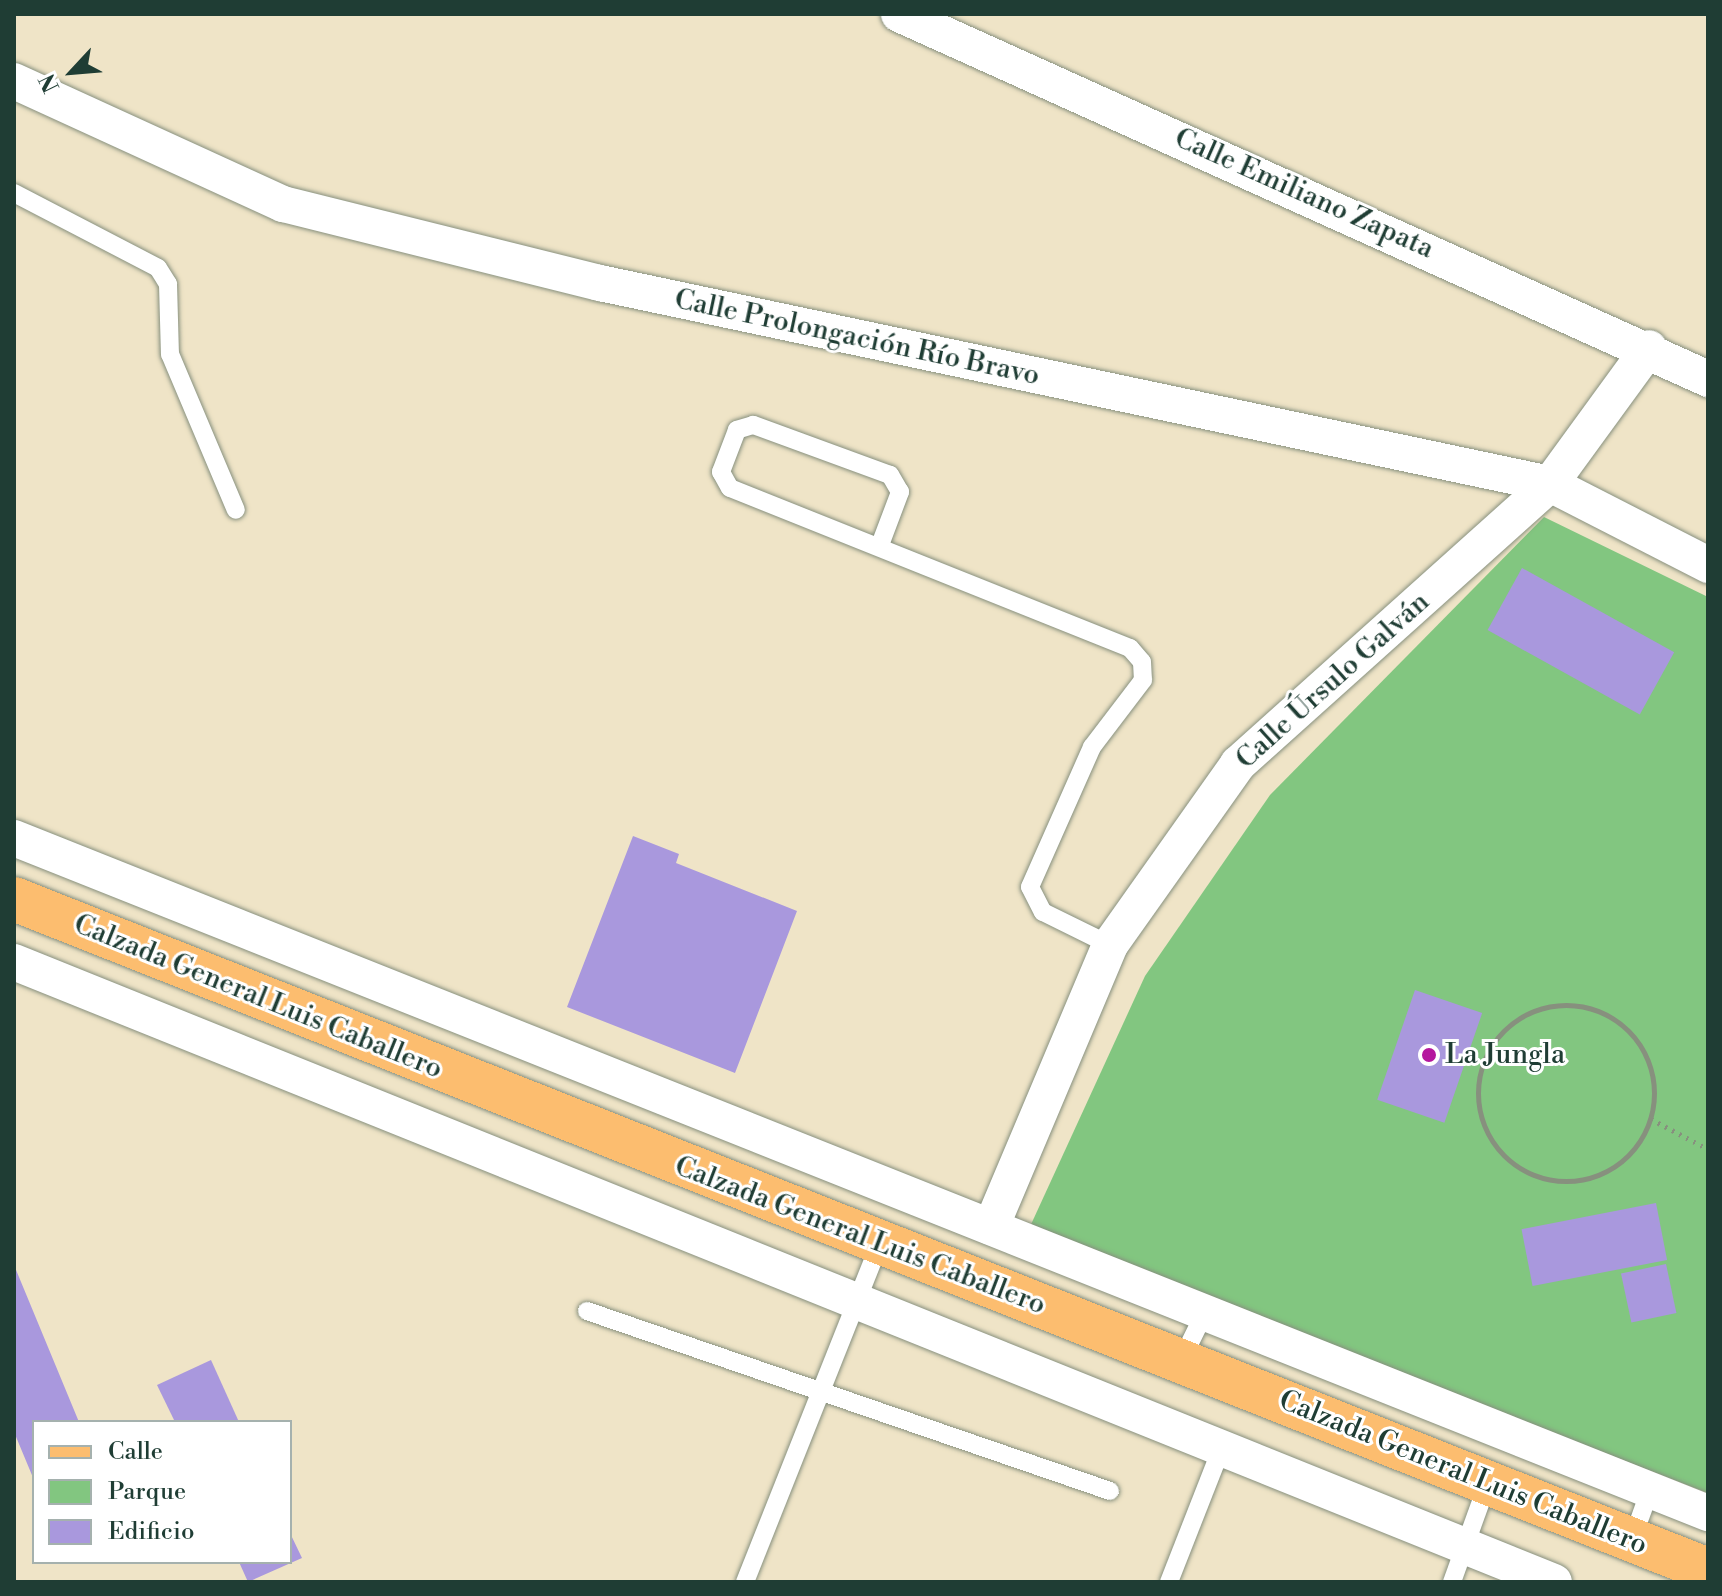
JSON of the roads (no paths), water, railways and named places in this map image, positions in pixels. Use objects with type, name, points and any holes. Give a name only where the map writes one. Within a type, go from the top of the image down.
[{"type":"main road","name":"Calzada General Luis Caballero","points":[[14,899],[1708,1570]]},
{"type":"street","name":"Calle Emiliano Zapata","points":[[899,14],[1649,348],[1708,379]]},
{"type":"street","name":"Calle Prolongación Río Bravo","points":[[14,81],[283,204],[600,283],[1550,484],[1708,565]]},
{"type":"street","name":"Calle Úrsulo Galván","points":[[991,1227],[1110,945],[1238,764],[1550,484],[1649,348]]},
{"type":"street","points":[[14,838],[1708,1513]]},
{"type":"street","points":[[14,962],[1554,1582]]},
{"type":"lane","points":[[14,193],[158,268],[168,284],[170,354],[236,510]]},
{"type":"lane","points":[[880,545],[900,492],[890,475],[753,425],[737,430],[721,472],[730,488],[880,545],[1130,648],[1142,662],[1143,680],[1092,747],[1030,887],[1043,912],[1110,945]]},
{"type":"lane","points":[[745,1582],[854,1302],[881,1241]]},
{"type":"lane","points":[[587,1311],[818,1394],[1110,1491]]},
{"type":"lane","points":[[1181,1361],[1205,1312]]},
{"type":"lane","points":[[1169,1582],[1221,1449]]},
{"type":"lane","points":[[1452,1582],[1488,1482]]},
{"type":"lane","points":[[1632,1540],[1650,1490]]},
{"type":"lane","points":[[1702,1582],[1708,1570]]},
{"type":"place","name":"La Jungla","points":[[1429,1055]]}]
